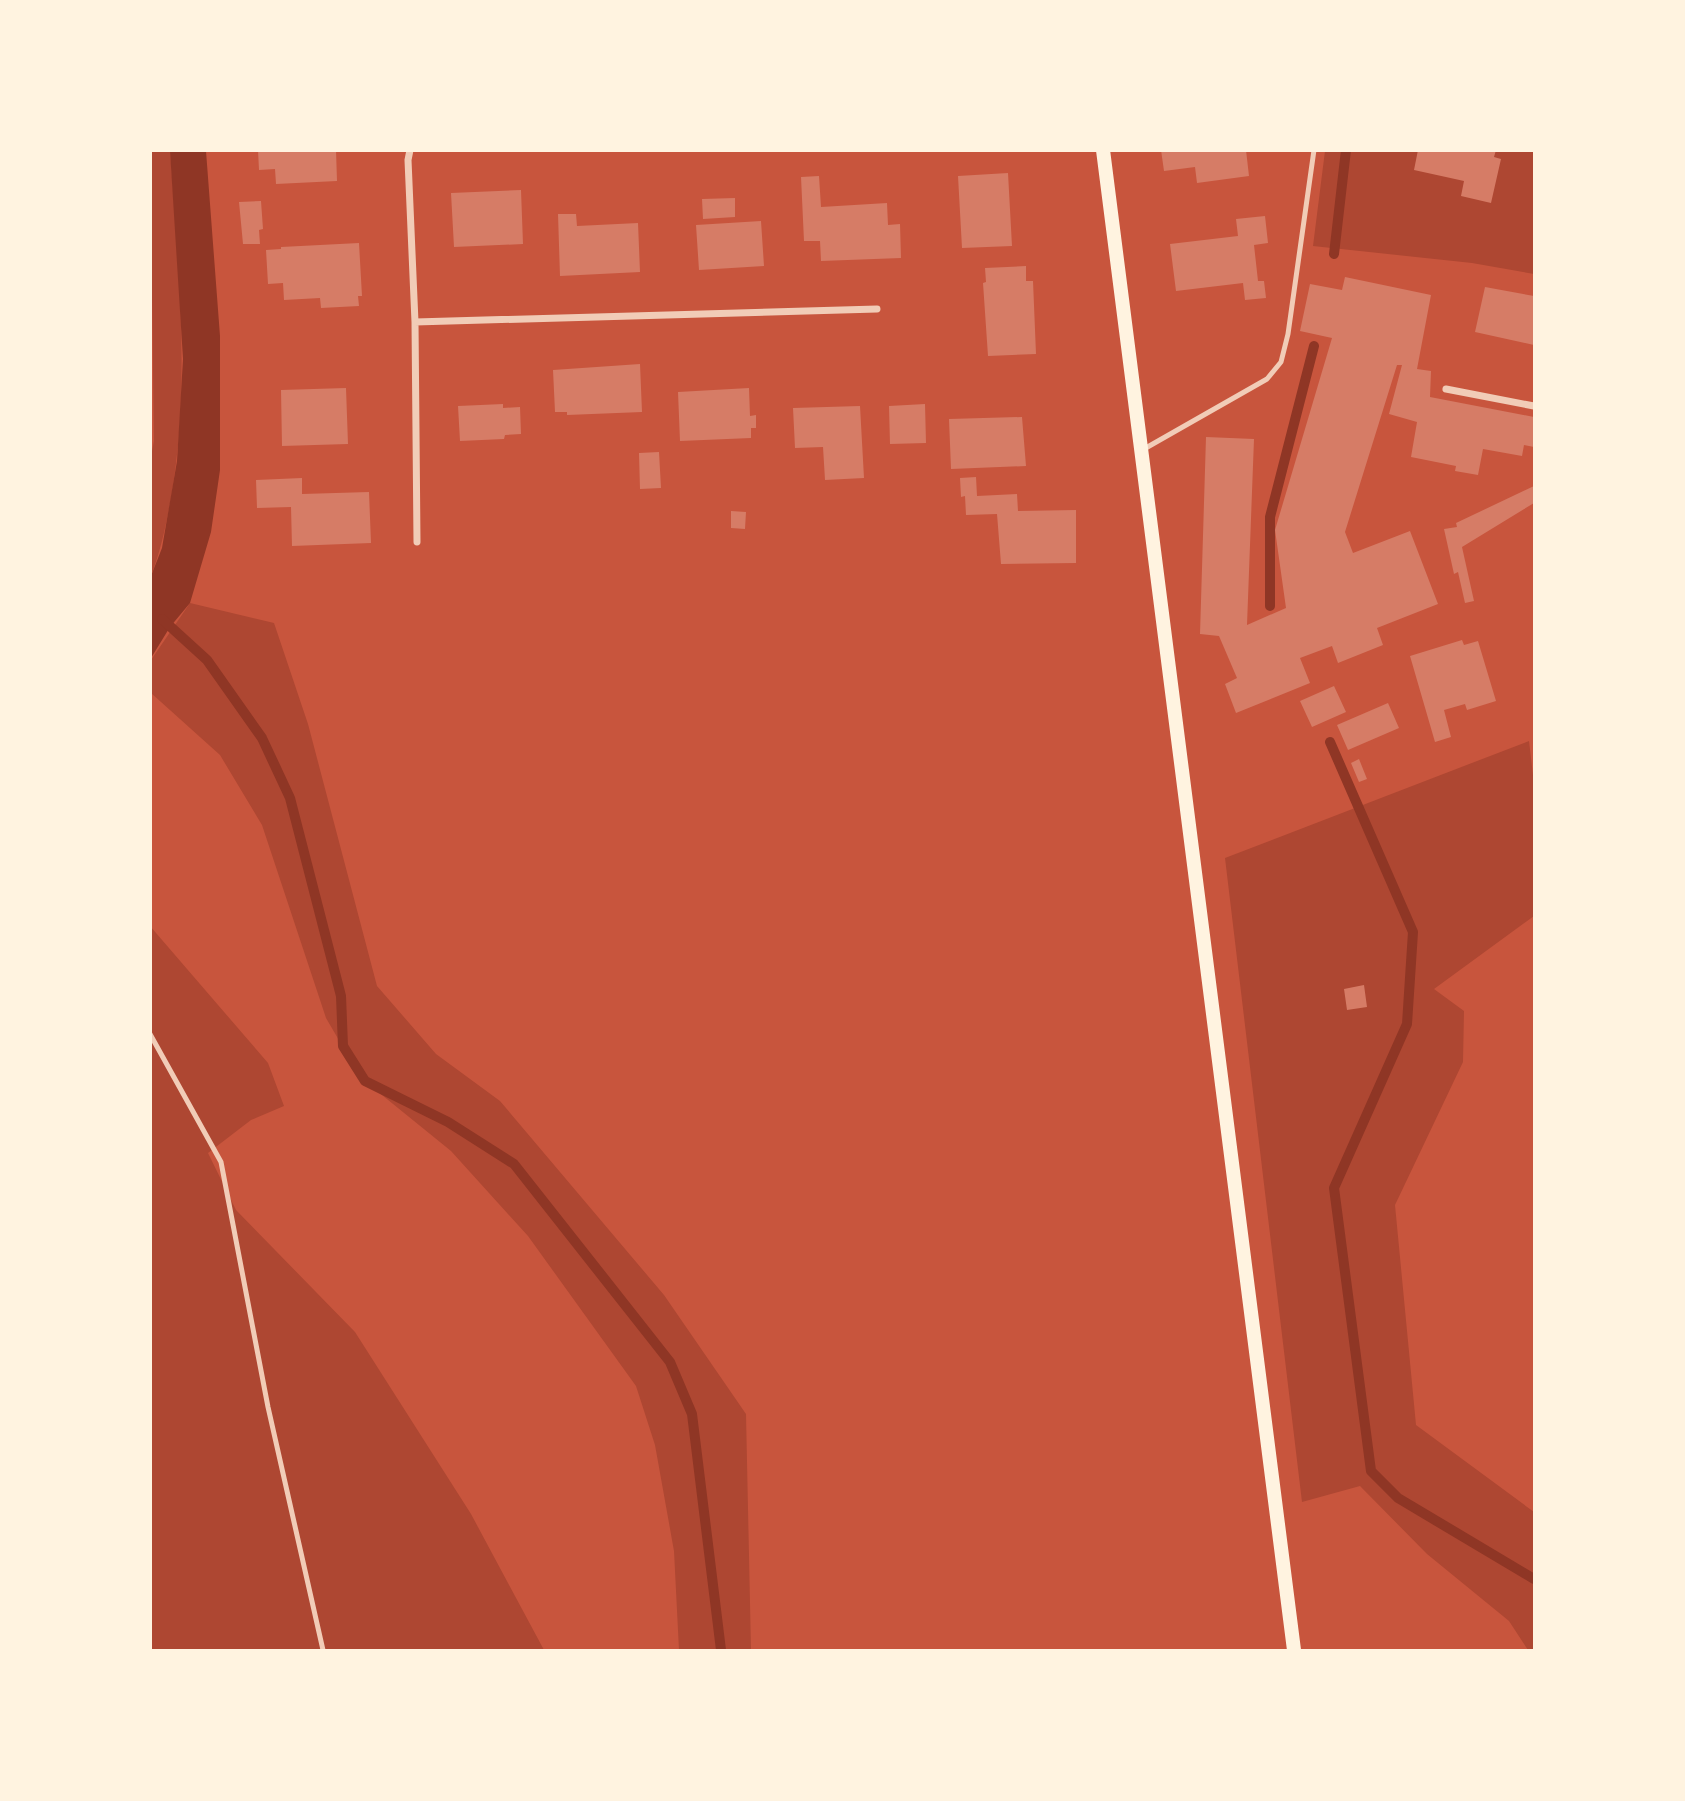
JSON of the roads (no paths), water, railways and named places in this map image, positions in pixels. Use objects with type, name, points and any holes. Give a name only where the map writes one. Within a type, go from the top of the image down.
[{"type":"main road","points":[[1103,150],[1294,1650]]},
{"type":"street","points":[[410,150],[408,160],[415,322],[417,542]]},
{"type":"street","points":[[415,322],[877,309]]},
{"type":"street","points":[[1446,389],[1535,406]]},
{"type":"lane","points":[[1141,450],[1267,379],[1281,362],[1288,334],[1314,150]]},
{"type":"lane","points":[[150,1034],[221,1162],[268,1408],[323,1650]]},
{"type":"waterway","points":[[1334,254],[1346,150]]},
{"type":"waterway","points":[[1270,606],[1270,517],[1314,346]]},
{"type":"waterway","points":[[162,619],[207,660],[262,738],[290,798],[341,996],[343,1046],[365,1081],[448,1122],[514,1164],[670,1362],[692,1414],[721,1650]]},
{"type":"waterway","points":[[1330,742],[1413,932],[1407,1024],[1334,1188],[1371,1471],[1398,1498],[1534,1579]]}]
